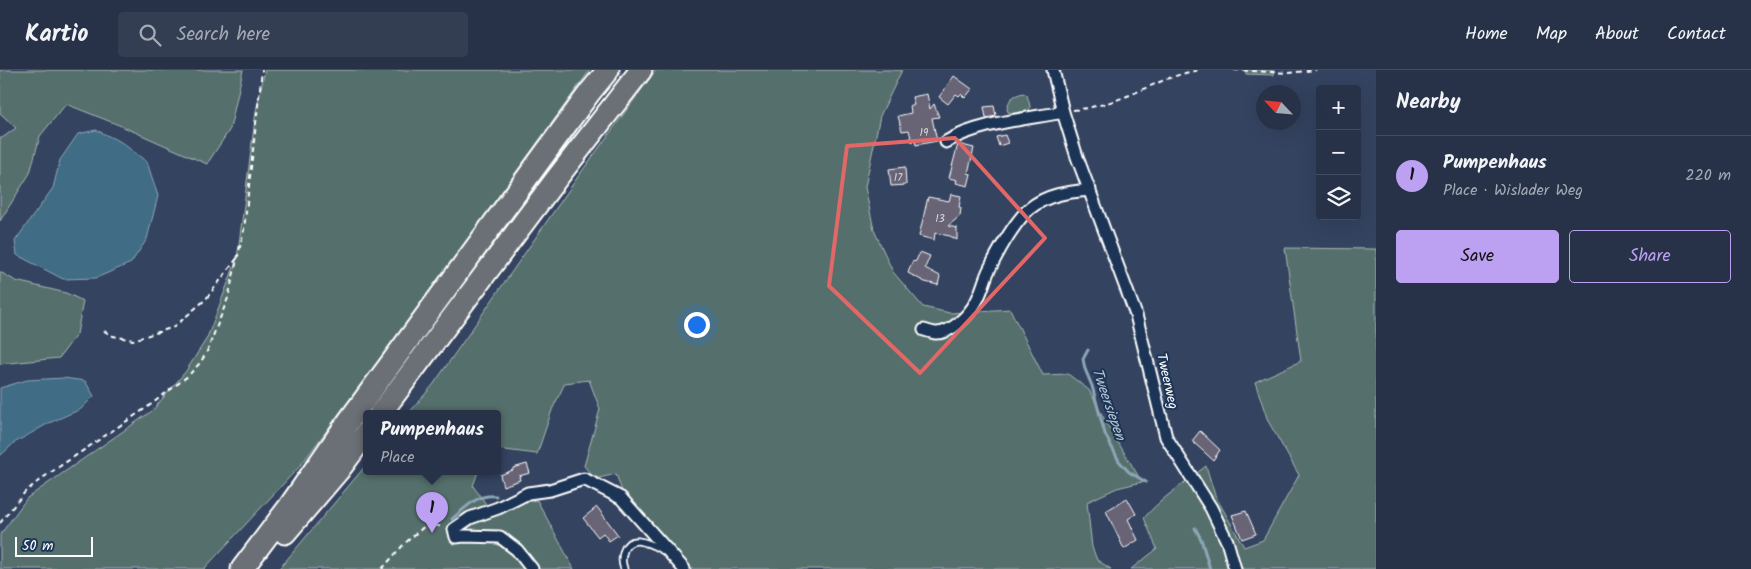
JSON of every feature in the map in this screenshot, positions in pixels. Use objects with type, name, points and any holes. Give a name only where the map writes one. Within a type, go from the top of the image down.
[{"type":"highway","points":[[242,569],[289,507],[353,414],[608,70]]},
{"type":"highway","points":[[383,410],[641,70]]},
{"type":"highway","points":[[254,569],[338,471],[363,437]]},
{"type":"street","name":"Tweerweg","points":[[1053,70],[1077,157],[1136,315],[1166,438],[1215,516],[1227,541],[1235,569]]},
{"type":"street","points":[[946,142],[961,133],[1012,121],[1064,112]]},
{"type":"street","points":[[924,330],[937,333],[951,328],[964,317],[976,302],[989,271],[1006,239],[1028,210],[1057,194],[1090,190]]},
{"type":"street","points":[[532,569],[517,550],[500,537],[456,537],[454,529],[470,518],[498,508],[528,493],[550,490],[584,478],[621,498],[684,569]]},
{"type":"lane","points":[[590,92],[604,70]]},
{"type":"lane","points":[[624,569],[622,556],[629,543],[637,541],[669,552]]},
{"type":"path","points":[[0,522],[25,492],[41,479],[149,406],[188,376],[206,354],[226,305],[240,256],[262,70]]},
{"type":"path","points":[[1064,112],[1090,108],[1129,95],[1162,80],[1200,70]]},
{"type":"path","points":[[1234,70],[1288,74],[1316,70]]},
{"type":"path","points":[[104,331],[113,336],[133,340],[174,328],[206,299],[240,256]]},
{"type":"path","points":[[382,569],[405,544],[428,524],[454,529]]},
{"type":"highlighted area","points":[[955,138],[1045,238],[920,373],[829,286],[847,146]]},
{"type":"green space","points":[[0,70],[243,70],[230,129],[207,164],[66,104],[40,136],[30,173],[0,221],[0,138],[16,128],[0,113]]},
{"type":"green space","points":[[265,70],[590,70],[408,322],[300,466],[204,569],[0,569],[0,535],[27,498],[152,411],[186,371],[207,338],[237,259],[256,111]]},
{"type":"green space","points":[[656,70],[902,70],[880,116],[865,187],[874,230],[893,272],[923,307],[950,313],[1010,309],[1043,375],[1068,374],[1089,390],[1142,482],[1117,488],[1087,502],[1092,547],[1097,560],[1111,569],[689,569],[624,497],[616,474],[595,479],[584,466],[600,409],[589,380],[565,383],[552,410],[537,454],[501,450],[501,410],[411,410],[433,385],[582,171]]},
{"type":"green space","points":[[1246,70],[1273,70],[1274,75],[1246,74]]},
{"type":"green space","points":[[1023,93],[1027,95],[1030,106],[1029,111],[1008,112],[1010,100],[1014,96]]},
{"type":"green space","points":[[1285,248],[1376,249],[1376,569],[1131,569],[1157,549],[1144,518],[1166,497],[1206,466],[1215,495],[1244,547],[1263,540],[1299,475],[1268,421],[1255,382],[1301,361]]},
{"type":"green space","points":[[0,272],[16,281],[66,293],[83,301],[77,334],[59,358],[0,364]]},
{"type":"green space","points":[[363,469],[363,475],[477,475],[473,486],[489,508],[537,500],[574,569],[279,569]]},
{"type":"water","points":[[96,130],[121,142],[147,162],[158,196],[147,239],[131,263],[96,278],[63,279],[17,255],[15,241],[53,188],[60,160],[78,134]]},
{"type":"water","points":[[64,378],[85,381],[94,396],[81,409],[49,423],[14,443],[0,456],[0,388],[27,380]]},
{"type":"building","points":[[954,76],[972,89],[965,98],[961,94],[959,96],[956,94],[948,104],[939,97]]},
{"type":"building","points":[[927,94],[930,109],[934,104],[939,117],[932,118],[937,141],[916,145],[915,141],[912,142],[909,130],[902,131],[898,116],[911,113],[910,105],[914,105],[912,97]]},
{"type":"building","points":[[994,106],[996,116],[986,118],[984,107]]},
{"type":"building","points":[[1005,135],[1008,143],[999,146],[996,137]]},
{"type":"building","points":[[958,144],[974,148],[968,173],[971,174],[968,186],[956,183],[957,180],[949,178]]},
{"type":"building","points":[[905,167],[906,185],[891,186],[889,169]]},
{"type":"building","points":[[951,194],[961,196],[960,216],[948,226],[957,228],[957,240],[950,236],[935,233],[934,240],[919,236],[928,197],[949,201]]},
{"type":"building","points":[[920,252],[930,256],[925,268],[940,276],[938,285],[925,282],[908,273],[912,262],[916,261]]},
{"type":"building","points":[[1200,431],[1220,450],[1213,460],[1192,441]]},
{"type":"building","points":[[527,464],[530,473],[519,476],[520,480],[503,486],[500,475],[513,470],[513,468]]},
{"type":"building","points":[[1127,498],[1136,514],[1128,519],[1138,540],[1124,549],[1106,511]]},
{"type":"building","points":[[597,507],[618,535],[609,541],[603,533],[598,537],[583,518]]},
{"type":"building","points":[[1246,511],[1256,534],[1242,539],[1232,515]]},
{"type":"waterway","name":"Tweersiepen","points":[[1088,350],[1083,359],[1085,369],[1092,386],[1105,434],[1119,461],[1129,472],[1146,482]]},
{"type":"waterway","points":[[452,519],[477,499],[496,496]]},
{"type":"waterway","name":"Tweersiepen","points":[[1195,528],[1201,539],[1210,569]]},
{"type":"place","name":"Pumpenhaus","points":[[432,533]]}]
